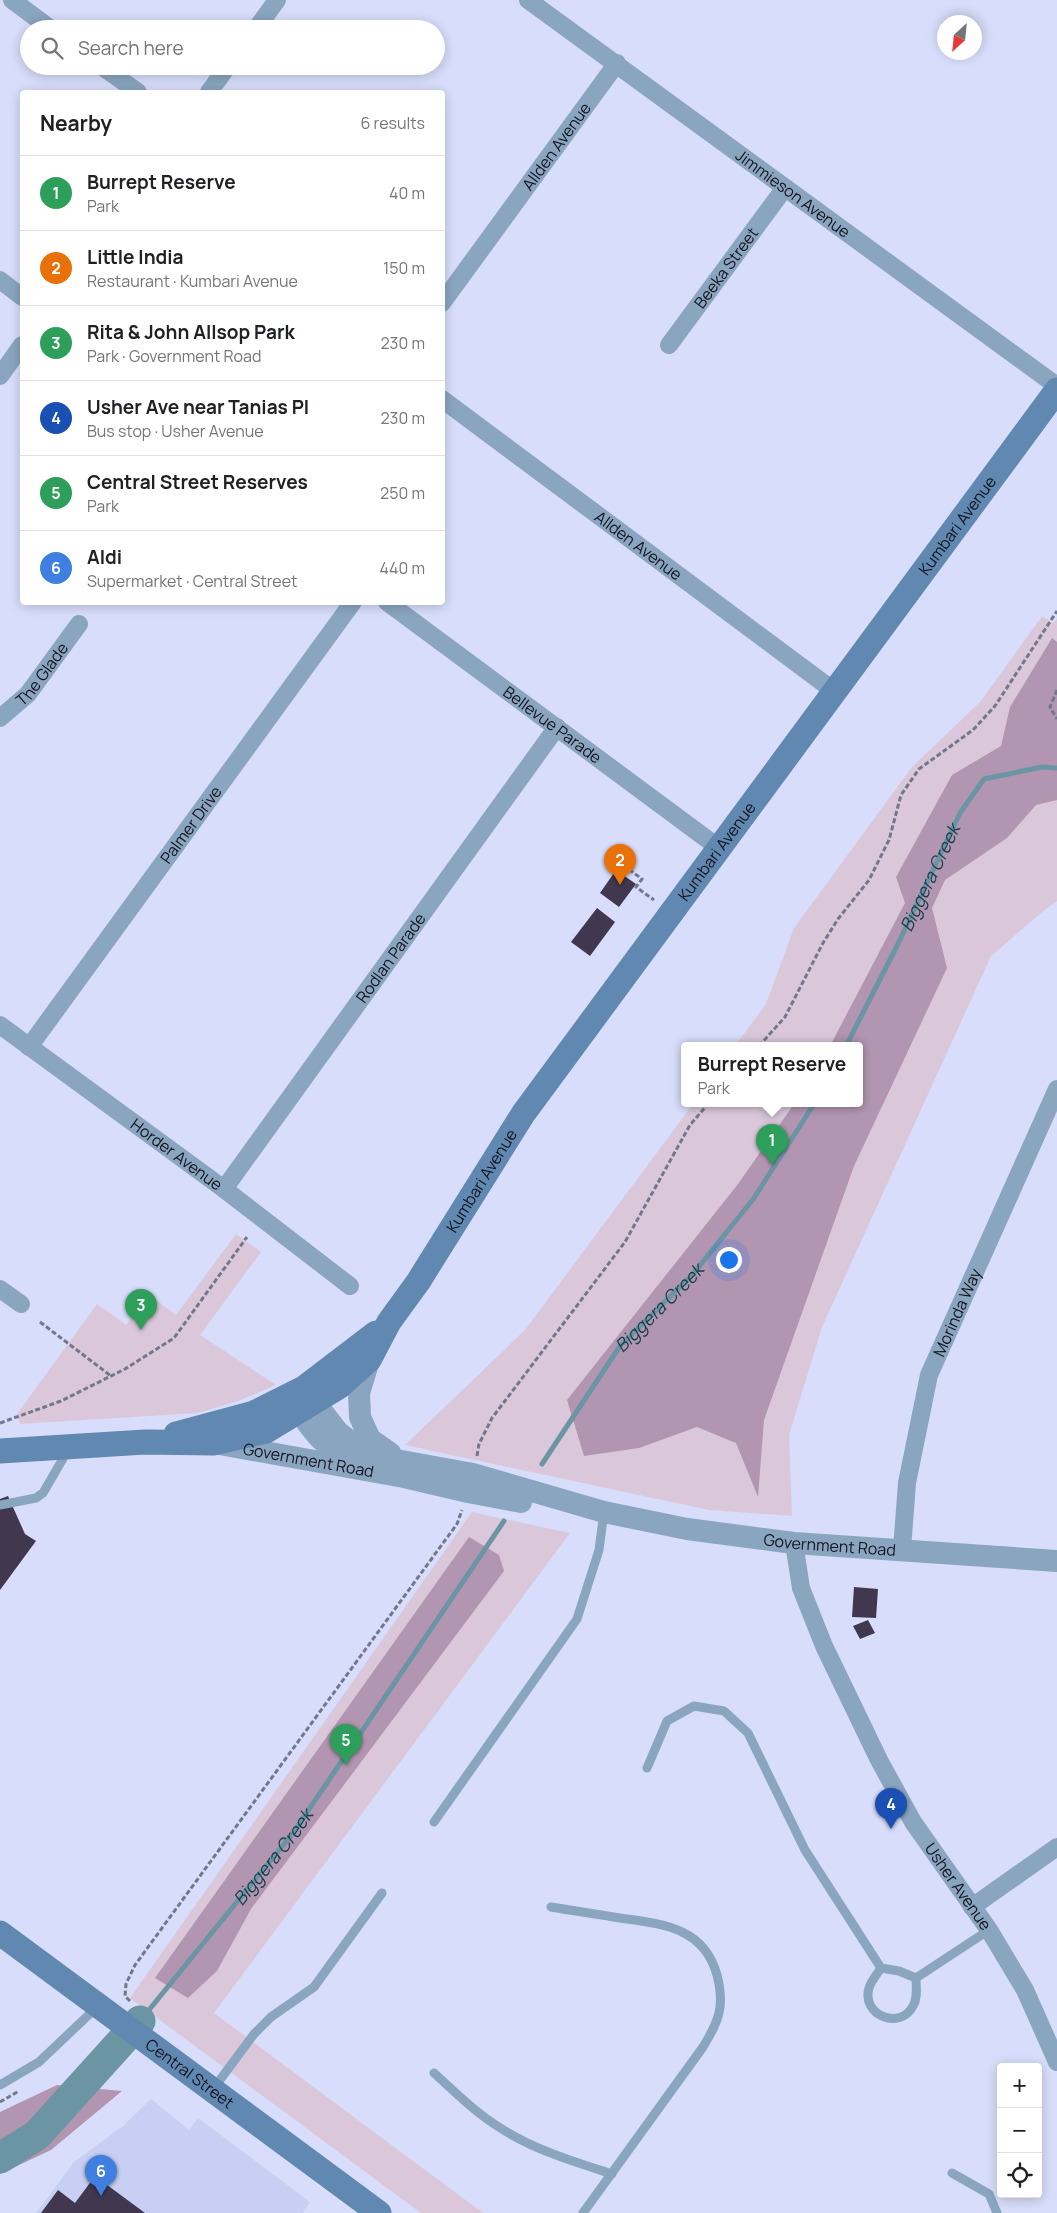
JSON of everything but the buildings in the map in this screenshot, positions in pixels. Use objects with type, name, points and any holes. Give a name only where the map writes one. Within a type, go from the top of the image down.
[{"type":"main road","name":"Kumbari Avenue","points":[[302,1399],[340,1386],[369,1360],[389,1322],[418,1282],[523,1114],[1057,388]]},
{"type":"main road","name":"Kumbari Avenue","points":[[302,1399],[389,1322]]},
{"type":"main road","name":"Government Road","points":[[145,1442],[302,1399]]},
{"type":"main road","name":"Government Road","points":[[0,1451],[145,1442],[213,1443],[266,1431],[302,1399]]},
{"type":"main road","name":"Central Street","points":[[0,1933],[159,2050],[368,2210]]},
{"type":"street","points":[[12,0],[39,20]]},
{"type":"street","points":[[263,20],[277,0]]},
{"type":"street","name":"Jimmieson Avenue","points":[[528,0],[1057,388]]},
{"type":"street","name":"Allden Avenue","points":[[445,299],[616,64]]},
{"type":"street","points":[[114,75],[135,90]]},
{"type":"street","points":[[210,90],[221,75]]},
{"type":"street","name":"Beeka Street","points":[[669,345],[784,189]]},
{"type":"street","points":[[0,280],[20,295]]},
{"type":"street","points":[[0,376],[20,348]]},
{"type":"street","name":"Allden Avenue","points":[[445,401],[834,691]]},
{"type":"street","name":"Palmer Drive","points":[[29,1047],[350,605]]},
{"type":"street","name":"Bellevue Parade","points":[[391,605],[719,848]]},
{"type":"street","name":"The Glade","points":[[0,718],[28,694],[79,624]]},
{"type":"street","name":"Rodlan Parade","points":[[224,1189],[557,727]]},
{"type":"street","name":"Horder Avenue","points":[[0,1026],[224,1189],[350,1286]]},
{"type":"street","name":"Morinda Way","points":[[902,1550],[907,1484],[929,1375],[1057,1089]]},
{"type":"street","points":[[0,1289],[21,1304]]},
{"type":"street","name":"Government Road","points":[[369,1360],[359,1393],[360,1417],[370,1439],[407,1469]]},
{"type":"street","name":"Government Road","points":[[302,1399],[356,1446],[407,1469]]},
{"type":"street","name":"Government Road","points":[[213,1443],[407,1469],[471,1483],[546,1506],[604,1512],[687,1529],[794,1543],[1057,1561]]},
{"type":"street","name":"Usher Avenue","points":[[794,1543],[804,1596],[824,1646],[879,1760],[913,1822],[988,1930],[1025,1990],[1057,2062]]},
{"type":"street","points":[[972,1907],[1057,1847]]},
{"type":"lane","points":[[0,1505],[36,1498],[43,1493],[70,1446]]},
{"type":"lane","points":[[434,1822],[577,1619],[599,1550],[604,1512]]},
{"type":"lane","points":[[647,1768],[667,1721],[694,1706],[724,1711],[748,1733],[805,1850],[881,1968],[916,1978]]},
{"type":"lane","points":[[212,2090],[254,2034],[271,2017],[314,1986],[382,1893]]},
{"type":"lane","points":[[551,1907],[670,1926],[698,1941],[713,1960],[721,1990],[718,2022],[703,2047],[583,2213]]},
{"type":"lane","points":[[916,1978],[988,1930]]},
{"type":"lane","points":[[881,1968],[871,1982],[868,1996],[873,2010],[884,2018],[898,2018],[910,2010],[916,1998],[916,1978]]},
{"type":"lane","points":[[0,2085],[39,2062],[98,2006]]},
{"type":"lane","points":[[434,2073],[472,2107],[502,2129],[573,2162],[612,2174]]},
{"type":"lane","points":[[952,2173],[989,2194],[997,2213]]},
{"type":"path","points":[[763,1042],[785,1017],[823,943],[838,919],[869,880],[889,840],[901,795],[919,769],[973,730],[995,706],[1057,611]]},
{"type":"path","points":[[1057,690],[1050,707],[1057,719]]},
{"type":"path","points":[[623,866],[642,880],[636,887],[654,900]]},
{"type":"path","points":[[122,2024],[134,2006],[125,1996],[125,1990],[135,1965],[457,1524],[471,1483],[479,1444],[492,1418],[625,1242],[690,1124],[705,1107]]},
{"type":"path","points":[[0,1423],[61,1401],[111,1376],[174,1338],[247,1236]]},
{"type":"path","points":[[40,1322],[111,1376]]},
{"type":"path","points":[[0,2102],[24,2087]]},
{"type":"shaded area","points":[[1042,616],[1053,623],[1057,619],[1057,901],[991,956],[822,1327],[789,1435],[792,1516],[709,1510],[405,1445],[525,1330],[691,1107],[863,1107],[863,1042],[738,1042],[766,1004],[794,928],[912,767],[981,701]]},
{"type":"shaded area","points":[[1052,638],[1057,642],[1057,800],[1036,805],[1007,838],[945,880],[932,908],[947,968],[854,1166],[764,1420],[758,1497],[736,1443],[697,1427],[639,1448],[584,1456],[567,1400],[738,1184],[792,1107],[863,1107],[863,1042],[832,1042],[905,903],[896,877],[952,775],[1001,746],[1010,707]]},
{"type":"shaded area","points":[[236,1234],[261,1252],[200,1335],[276,1385],[238,1401],[198,1413],[20,1424],[17,1414],[97,1304],[126,1325],[149,1295],[176,1315]]},
{"type":"shaded area","points":[[472,1512],[570,1533],[214,2013],[483,2213],[421,2213],[130,1998]]},
{"type":"shaded area","points":[[469,1537],[499,1555],[504,1571],[251,1909],[217,1971],[188,1998],[155,1978]]},
{"type":"shaded area","points":[[57,2085],[122,2091],[51,2150],[0,2174],[0,2112]]},
{"type":"shaded area","points":[[151,2099],[189,2130],[198,2118],[310,2202],[304,2213],[36,2213],[74,2162],[123,2126]]},
{"type":"waterway","name":"Biggera Creek","points":[[848,1042],[897,946],[960,813],[984,779],[1042,767],[1057,768]]},
{"type":"waterway","name":"Biggera Creek","points":[[542,1464],[620,1346],[693,1274],[754,1198],[812,1107]]},
{"type":"waterway","name":"Biggera Creek","points":[[140,2021],[293,1833],[504,1521]]},
{"type":"waterway","name":"Biggera Creek","points":[[0,2158],[37,2135],[140,2021]]},
{"type":"place","name":"Little India","points":[[620,885]]},
{"type":"place","name":"Burrept Reserve","points":[[772,1165]]},
{"type":"place","name":"Rita & John Allsop Park","points":[[141,1330]]},
{"type":"place","name":"Central Street Reserves","points":[[346,1765]]},
{"type":"place","name":"Usher Ave near Tanias Pl","points":[[891,1829]]},
{"type":"place","name":"Aldi","points":[[101,2196]]}]
